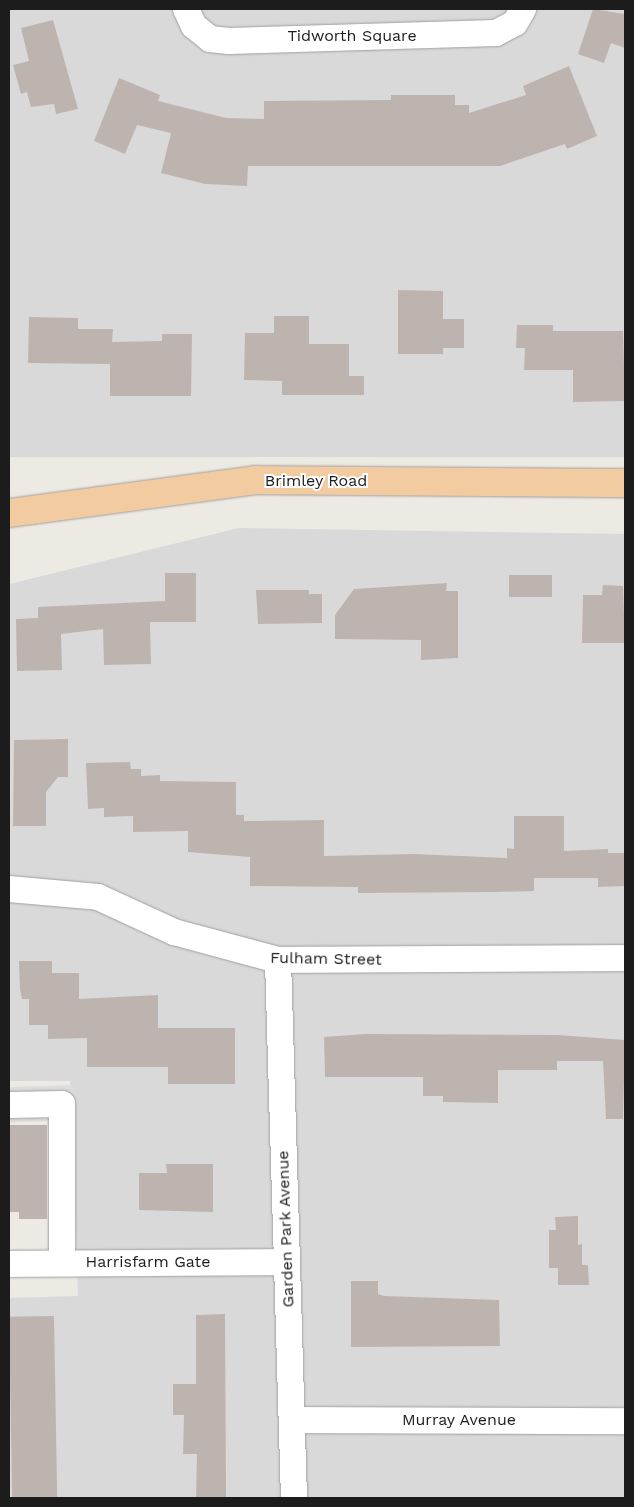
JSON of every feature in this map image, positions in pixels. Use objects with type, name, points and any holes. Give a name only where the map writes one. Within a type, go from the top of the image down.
[{"type":"main road","name":"Brimley Road","points":[[9,513],[255,480],[625,483]]},
{"type":"street","name":"Tidworth Square","points":[[186,9],[194,26],[210,39],[229,41],[496,33],[515,23],[523,9]]},
{"type":"street","name":"Fulham Street","points":[[9,889],[98,897],[174,932],[278,960],[625,958]]},
{"type":"street","name":"Garden Park Avenue","points":[[278,960],[294,1498]]},
{"type":"street","points":[[9,1105],[62,1104],[62,1262]]},
{"type":"street","name":"Harrisfarm Gate","points":[[9,1264],[62,1262],[287,1262]]},
{"type":"street","name":"Murray Avenue","points":[[293,1420],[625,1421]]},
{"type":"shaded area","points":[[9,9],[625,9],[625,457],[9,457]]},
{"type":"shaded area","points":[[239,528],[625,534],[625,1498],[9,1498],[9,1298],[78,1296],[70,1081],[9,1081],[9,584]]},
{"type":"shaded area","points":[[73,1085],[74,1120],[10,1122],[9,1087]]},
{"type":"building","points":[[593,9],[625,14],[625,48],[611,43],[604,63],[578,54]]},
{"type":"building","points":[[53,20],[78,109],[56,114],[54,104],[31,107],[27,92],[21,94],[13,65],[29,61],[21,28]]},
{"type":"building","points":[[569,66],[597,136],[567,149],[565,144],[500,166],[248,166],[247,186],[205,184],[161,173],[171,133],[137,125],[125,154],[94,141],[119,78],[160,95],[158,101],[226,118],[264,119],[264,101],[391,100],[391,95],[455,95],[455,105],[469,105],[469,113],[526,95],[523,86]]},
{"type":"building","points":[[398,290],[443,291],[443,319],[464,319],[464,348],[443,348],[443,354],[398,354]]},
{"type":"building","points":[[274,316],[309,316],[309,344],[349,344],[349,376],[364,376],[364,395],[282,395],[282,381],[244,380],[245,333],[274,333]]},
{"type":"building","points":[[29,317],[78,318],[78,329],[113,329],[112,342],[162,341],[162,334],[192,334],[191,396],[110,396],[110,364],[28,363]]},
{"type":"building","points":[[517,325],[553,325],[553,331],[623,331],[625,401],[573,402],[573,370],[524,370],[525,348],[516,348]]},
{"type":"building","points":[[165,573],[196,573],[196,622],[150,622],[151,664],[104,665],[103,629],[61,634],[62,670],[17,671],[16,619],[38,618],[38,607],[165,601]]},
{"type":"building","points":[[509,575],[552,575],[552,597],[509,597]]},
{"type":"building","points":[[447,583],[446,591],[458,591],[458,658],[421,660],[421,640],[335,639],[335,615],[354,589]]},
{"type":"building","points":[[603,585],[623,586],[625,643],[582,643],[583,595],[602,595]]},
{"type":"building","points":[[256,590],[309,590],[309,594],[322,594],[322,623],[258,624]]},
{"type":"building","points":[[68,739],[68,777],[58,777],[46,792],[46,826],[13,826],[14,740]]},
{"type":"building","points":[[130,762],[131,769],[141,769],[141,776],[160,775],[160,781],[236,782],[236,815],[244,815],[244,821],[324,820],[324,856],[414,854],[507,858],[507,848],[514,849],[514,816],[564,816],[564,851],[608,849],[608,853],[625,853],[625,886],[598,887],[598,878],[534,878],[534,891],[358,893],[358,887],[250,886],[250,857],[188,852],[188,831],[133,832],[133,816],[104,817],[104,808],[88,809],[86,763]]},
{"type":"building","points":[[19,961],[52,961],[52,973],[79,973],[79,999],[158,995],[158,1028],[235,1028],[235,1084],[168,1084],[168,1067],[87,1067],[87,1038],[48,1039],[48,1025],[29,1025],[29,999],[22,999]]},
{"type":"building","points":[[365,1034],[557,1035],[625,1040],[623,1119],[606,1119],[603,1061],[557,1061],[557,1070],[498,1070],[498,1103],[443,1102],[443,1096],[423,1096],[423,1077],[325,1077],[324,1037]]},
{"type":"building","points":[[9,1125],[47,1125],[47,1219],[19,1219],[19,1212],[9,1212]]},
{"type":"building","points":[[166,1164],[213,1164],[213,1212],[139,1210],[139,1173],[167,1173]]},
{"type":"building","points":[[578,1216],[578,1245],[582,1244],[582,1265],[588,1265],[589,1285],[558,1285],[558,1268],[549,1268],[549,1230],[556,1230],[555,1217]]},
{"type":"building","points":[[351,1281],[378,1281],[378,1294],[384,1296],[499,1300],[500,1346],[351,1347]]},
{"type":"building","points":[[225,1314],[226,1498],[196,1498],[197,1454],[183,1454],[184,1415],[173,1415],[173,1384],[196,1384],[196,1315]]},
{"type":"building","points":[[54,1316],[57,1498],[12,1498],[9,1317]]}]
